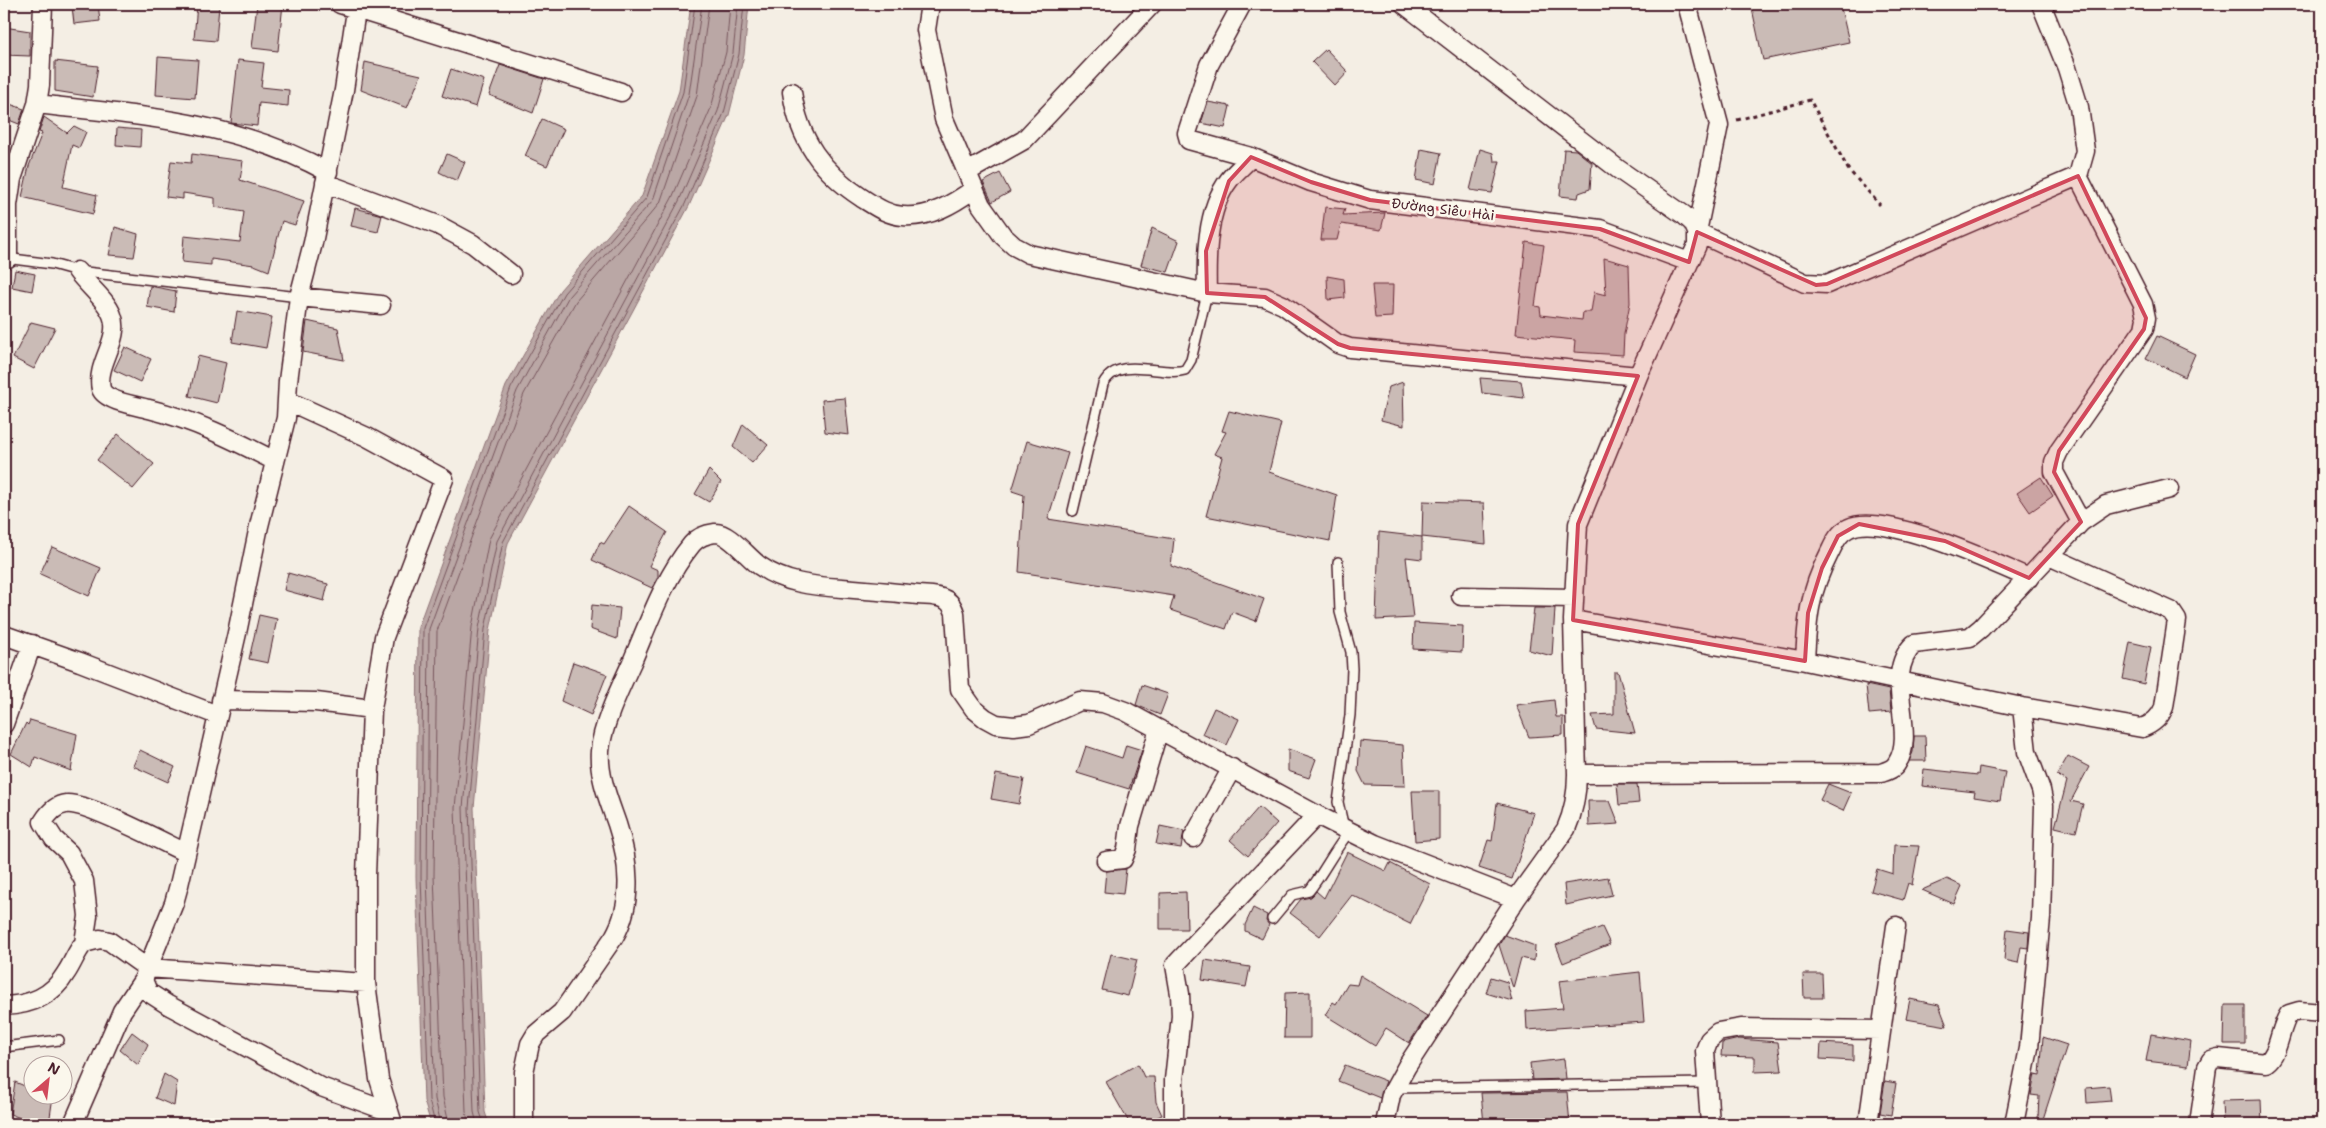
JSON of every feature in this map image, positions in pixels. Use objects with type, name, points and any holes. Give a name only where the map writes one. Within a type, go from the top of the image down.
[{"type":"street","points":[[6,258],[8,205],[12,179],[37,104],[40,85],[43,4]]},
{"type":"street","points":[[930,4],[926,30],[944,119],[981,205],[1003,236],[1014,246],[1029,254],[1207,293],[1265,297],[1283,305],[1338,344],[1350,348],[1638,376]]},
{"type":"street","points":[[967,172],[1024,140],[1152,4]]},
{"type":"street","name":"Đường Siêu Hài","points":[[1242,4],[1208,65],[1187,133],[1189,140],[1251,157],[1311,182],[1370,200],[1600,229],[1689,262]]},
{"type":"street","points":[[1404,4],[1618,169],[1693,223],[1697,232],[1805,283],[1827,284],[2078,176]]},
{"type":"street","points":[[1385,1124],[1387,1109],[1395,1088],[1407,1066],[1516,899],[1566,829],[1572,816],[1577,790],[1573,620],[1578,524],[1638,376],[1697,245],[1697,232],[1719,125],[1687,4]]},
{"type":"street","points":[[2041,4],[2067,68],[2079,107],[2085,151],[2078,176],[2143,304],[2146,318],[2144,329],[2059,451],[2054,462],[2054,472],[2081,522]]},
{"type":"street","points":[[73,1124],[122,1011],[145,974],[174,903],[238,633],[286,418],[288,381],[299,297],[327,177],[344,90],[351,5],[621,92]]},
{"type":"street","points":[[792,92],[795,112],[817,159],[843,185],[879,209],[903,216],[922,215],[953,204],[974,189]]},
{"type":"street","points":[[37,104],[179,120],[286,151],[327,177],[438,225],[472,244],[511,274]]},
{"type":"street","points":[[1207,293],[1206,251],[1212,221],[1229,181],[1251,157]]},
{"type":"street","points":[[77,271],[108,307],[114,319],[114,333],[101,377],[101,390],[104,394],[114,400],[174,415],[200,424],[275,461]]},
{"type":"street","points":[[299,297],[381,305]]},
{"type":"street","points":[[288,401],[367,437],[444,479],[384,637],[372,709],[366,876],[366,983],[379,1079],[390,1118]]},
{"type":"street","points":[[1577,774],[1881,773],[1897,765],[1904,745],[1900,681],[1904,658],[1914,644],[1970,637],[1982,628],[2081,522],[2106,505],[2169,489]]},
{"type":"street","points":[[1805,661],[1810,598],[1838,536],[1848,528],[1859,524],[1873,524],[1945,541],[2029,578]]},
{"type":"street","points":[[524,1124],[524,1072],[530,1044],[536,1034],[562,1012],[621,926],[625,910],[627,872],[624,852],[600,761],[600,749],[618,694],[667,581],[692,543],[700,537],[718,533],[724,535],[759,566],[778,577],[792,582],[826,587],[939,597],[949,602],[955,612],[960,689],[974,709],[996,724],[1014,726],[1028,724],[1080,701],[1103,703],[1125,711],[1347,830],[1412,860],[1516,899]]},
{"type":"street","points":[[1573,620],[1805,661],[2022,706],[2142,728],[2151,724],[2162,713],[2164,707],[2176,627],[2175,616],[2171,611],[2050,556]]},
{"type":"street","points":[[1461,596],[1574,598]]},
{"type":"street","points":[[4,635],[219,707],[316,702],[372,709]]},
{"type":"street","points":[[4,724],[32,644]]},
{"type":"street","points":[[2004,1124],[2014,1124],[2029,1048],[2041,918],[2044,805],[2041,790],[2027,752],[2022,706]]},
{"type":"street","points":[[1106,861],[1123,859],[1127,849],[1130,826],[1159,729]]},
{"type":"street","points":[[1193,838],[1232,768]]},
{"type":"street","points":[[4,1006],[28,1004],[43,997],[55,988],[84,943],[88,916],[84,881],[69,853],[54,839],[43,822],[50,811],[66,804],[92,810],[186,853]]},
{"type":"street","points":[[1174,1124],[1174,1080],[1181,1016],[1180,994],[1175,965],[1317,815]]},
{"type":"street","points":[[1868,1124],[1896,926]]},
{"type":"street","points":[[84,943],[100,939],[109,941],[145,974],[148,992],[168,1005],[304,1079],[390,1118]]},
{"type":"street","points":[[145,974],[366,983]]},
{"type":"street","points":[[2199,1124],[2207,1067],[2211,1060],[2218,1058],[2266,1063],[2272,1057],[2289,1014],[2299,1011],[2322,1012]]},
{"type":"street","points":[[1710,1124],[1706,1051],[1709,1040],[1718,1032],[1741,1028],[1881,1030]]},
{"type":"lane","points":[[6,258],[52,264],[77,271],[299,297]]},
{"type":"lane","points":[[1073,511],[1106,377],[1126,369],[1154,369],[1180,372],[1185,370],[1191,360],[1207,293]]},
{"type":"lane","points":[[1272,919],[1292,895],[1309,891],[1326,869],[1347,830],[1338,802],[1350,715],[1352,669],[1351,652],[1340,612],[1338,562]]},
{"type":"lane","points":[[4,1047],[59,1040]]},
{"type":"lane","points":[[1395,1088],[1707,1083]]},
{"type":"path","points":[[1719,125],[1810,100],[1848,170],[1880,205]]},
{"type":"highlighted area","points":[[1251,157],[1311,182],[1370,200],[1600,229],[1689,262],[1697,232],[1816,285],[1827,284],[2078,176],[2146,318],[2144,329],[2059,451],[2054,472],[2081,522],[2029,578],[1945,541],[1859,524],[1838,536],[1822,568],[1808,613],[1805,661],[1573,620],[1578,524],[1638,376],[1350,348],[1338,344],[1265,297],[1207,293],[1206,251],[1229,181]]},
{"type":"water","points":[[691,4],[749,4],[744,55],[729,115],[689,206],[508,543],[490,630],[474,808],[485,1112],[489,1124],[431,1124],[424,1101],[416,877],[418,627],[506,386],[560,290],[642,196],[679,91]]},
{"type":"building","points":[[98,4],[100,21],[74,24],[72,6]]},
{"type":"building","points":[[197,4],[219,6],[216,41],[194,39]]},
{"type":"building","points":[[257,4],[283,4],[278,51],[252,48]]},
{"type":"building","points":[[1751,4],[1840,4],[1849,42],[1763,60]]},
{"type":"building","points":[[4,27],[30,31],[30,56],[4,55]]},
{"type":"building","points":[[1326,49],[1348,72],[1335,86],[1312,62]]},
{"type":"building","points":[[158,57],[198,60],[195,98],[156,95]]},
{"type":"building","points":[[238,60],[264,63],[261,87],[289,90],[288,106],[259,103],[257,126],[231,123]]},
{"type":"building","points":[[55,61],[98,66],[93,97],[55,91]]},
{"type":"building","points":[[365,62],[421,75],[407,108],[361,90]]},
{"type":"building","points":[[500,65],[544,79],[533,113],[489,95]]},
{"type":"building","points":[[451,69],[484,80],[476,107],[442,96]]},
{"type":"building","points":[[4,102],[24,109],[19,124],[4,118]]},
{"type":"building","points":[[1208,102],[1230,106],[1225,128],[1201,123]]},
{"type":"building","points":[[44,117],[67,133],[74,126],[86,132],[79,148],[72,145],[63,187],[97,195],[93,214],[22,197],[29,166],[42,133],[39,132]]},
{"type":"building","points":[[542,119],[564,129],[547,166],[525,156]]},
{"type":"building","points":[[117,128],[141,130],[140,147],[116,145]]},
{"type":"building","points":[[1421,149],[1441,153],[1435,184],[1416,180]]},
{"type":"building","points":[[1480,149],[1493,153],[1494,161],[1500,161],[1492,193],[1470,190]]},
{"type":"building","points":[[1564,149],[1576,150],[1592,163],[1590,189],[1579,193],[1578,198],[1560,196]]},
{"type":"building","points":[[192,154],[243,161],[240,180],[304,201],[295,225],[282,221],[269,271],[254,265],[211,259],[211,265],[182,262],[184,236],[240,242],[244,212],[215,207],[215,198],[183,193],[183,199],[166,197],[171,161],[191,163]]},
{"type":"building","points":[[447,154],[465,162],[457,181],[439,172]]},
{"type":"building","points":[[1000,173],[1010,192],[992,202],[983,182]]},
{"type":"building","points":[[1325,207],[1345,209],[1343,215],[1385,213],[1381,230],[1341,224],[1337,240],[1321,240]]},
{"type":"building","points":[[355,208],[382,215],[378,232],[351,226]]},
{"type":"building","points":[[115,227],[138,234],[134,257],[109,255]]},
{"type":"building","points":[[1152,228],[1179,241],[1168,272],[1141,265]]},
{"type":"building","points":[[1526,242],[1544,245],[1535,306],[1540,307],[1541,315],[1582,320],[1583,312],[1591,312],[1594,292],[1606,295],[1604,258],[1629,265],[1630,303],[1624,334],[1623,355],[1574,352],[1575,340],[1516,334]]},
{"type":"building","points":[[15,270],[35,274],[32,291],[12,287]]},
{"type":"building","points":[[1327,276],[1344,279],[1345,298],[1328,300]]},
{"type":"building","points":[[1372,285],[1393,285],[1392,317],[1375,318]]},
{"type":"building","points":[[150,286],[176,291],[174,312],[147,307]]},
{"type":"building","points":[[237,311],[272,317],[266,348],[232,342]]},
{"type":"building","points":[[307,321],[338,328],[344,360],[303,352]]},
{"type":"building","points":[[31,322],[55,328],[34,369],[13,358]]},
{"type":"building","points":[[2157,336],[2195,354],[2185,377],[2146,358]]},
{"type":"building","points":[[125,347],[151,359],[140,382],[114,370]]},
{"type":"building","points":[[198,356],[226,363],[217,403],[189,396]]},
{"type":"building","points":[[1480,378],[1521,381],[1524,398],[1482,393]]},
{"type":"building","points":[[1403,382],[1404,426],[1381,420],[1389,387]]},
{"type":"building","points":[[845,398],[849,435],[825,432],[822,400]]},
{"type":"building","points":[[1229,411],[1281,423],[1269,472],[1337,495],[1330,541],[1206,516],[1222,457],[1214,454],[1226,432],[1222,431]]},
{"type":"building","points":[[743,424],[768,445],[752,463],[733,447]]},
{"type":"building","points":[[118,434],[154,464],[133,489],[97,460]]},
{"type":"building","points":[[1027,441],[1068,453],[1048,519],[1174,539],[1171,566],[1264,599],[1256,621],[1232,612],[1226,629],[1170,610],[1174,596],[1019,572],[1024,495],[1012,491]]},
{"type":"building","points":[[709,470],[721,482],[709,502],[695,494]]},
{"type":"building","points":[[2041,477],[2053,496],[2030,512],[2017,493]]},
{"type":"building","points":[[1423,501],[1484,503],[1486,544],[1422,537]]},
{"type":"building","points":[[629,506],[667,532],[649,566],[658,570],[658,577],[652,588],[592,560],[600,542],[604,544]]},
{"type":"building","points":[[1379,532],[1422,537],[1422,559],[1406,557],[1413,618],[1376,620]]},
{"type":"building","points":[[52,547],[101,568],[89,596],[40,574]]},
{"type":"building","points":[[288,573],[328,584],[324,601],[284,590]]},
{"type":"building","points":[[592,605],[620,608],[617,639],[590,629]]},
{"type":"building","points":[[1534,608],[1555,608],[1552,656],[1529,650]]},
{"type":"building","points":[[259,615],[277,619],[268,663],[249,659]]},
{"type":"building","points":[[1414,623],[1463,626],[1462,652],[1413,649]]},
{"type":"building","points":[[2130,642],[2151,647],[2144,684],[2123,679]]},
{"type":"building","points":[[573,662],[607,674],[591,715],[561,701]]},
{"type":"building","points":[[1614,672],[1618,672],[1635,733],[1596,729],[1592,715],[1614,714]]},
{"type":"building","points":[[1142,685],[1168,694],[1160,715],[1136,705]]},
{"type":"building","points":[[1866,685],[1889,690],[1891,712],[1869,714]]},
{"type":"building","points":[[1554,700],[1556,717],[1563,717],[1563,735],[1529,737],[1516,705]]},
{"type":"building","points":[[1214,708],[1239,719],[1227,745],[1202,734]]},
{"type":"building","points":[[30,720],[77,734],[71,771],[35,757],[32,767],[11,754],[26,723],[28,725]]},
{"type":"building","points":[[1914,736],[1925,736],[1926,761],[1909,761],[1913,752]]},
{"type":"building","points":[[1360,741],[1403,745],[1405,786],[1365,785],[1358,771]]},
{"type":"building","points":[[1126,745],[1142,750],[1129,789],[1077,773],[1086,746],[1122,758]]},
{"type":"building","points":[[1288,749],[1316,759],[1309,778],[1288,771]]},
{"type":"building","points":[[140,750],[175,767],[168,782],[133,766]]},
{"type":"building","points":[[2068,756],[2089,767],[2071,801],[2083,804],[2076,832],[2055,827],[2067,781],[2057,775]]},
{"type":"building","points":[[1979,767],[2005,772],[2000,801],[1974,797],[1975,792],[1922,786],[1924,769],[1978,775]]},
{"type":"building","points":[[996,774],[1024,779],[1019,804],[991,799]]},
{"type":"building","points":[[1617,784],[1637,784],[1639,803],[1619,805]]},
{"type":"building","points":[[1828,784],[1851,793],[1843,811],[1820,800]]},
{"type":"building","points":[[1412,791],[1439,791],[1439,839],[1415,841]]},
{"type":"building","points":[[1588,801],[1610,801],[1619,824],[1589,826]]},
{"type":"building","points":[[1497,803],[1534,813],[1512,879],[1479,868],[1488,840],[1492,841]]},
{"type":"building","points":[[1259,807],[1277,823],[1248,856],[1230,840]]},
{"type":"building","points":[[1160,826],[1184,831],[1181,848],[1156,844]]},
{"type":"building","points":[[1894,845],[1919,846],[1912,885],[1908,883],[1903,900],[1871,891],[1877,869],[1893,874]]},
{"type":"building","points":[[1347,852],[1386,871],[1390,863],[1430,884],[1410,924],[1352,895],[1320,936],[1290,913],[1301,899],[1311,897],[1316,891],[1324,898]]},
{"type":"building","points":[[1126,869],[1123,894],[1104,892],[1106,871]]},
{"type":"building","points":[[1608,877],[1612,895],[1566,905],[1564,884]]},
{"type":"building","points":[[1947,879],[1962,886],[1954,904],[1922,890]]},
{"type":"building","points":[[1186,892],[1187,929],[1160,929],[1160,893]]},
{"type":"building","points":[[1253,908],[1267,915],[1266,921],[1269,925],[1262,939],[1245,931],[1245,925]]},
{"type":"building","points":[[1602,927],[1610,944],[1563,963],[1556,945]]},
{"type":"building","points":[[2007,929],[2029,932],[2028,948],[2021,947],[2018,963],[2004,960]]},
{"type":"building","points":[[1505,935],[1535,946],[1534,961],[1521,958],[1513,988],[1499,945]]},
{"type":"building","points":[[1111,954],[1137,960],[1128,996],[1102,990]]},
{"type":"building","points":[[1205,960],[1250,967],[1246,987],[1202,980]]},
{"type":"building","points":[[1640,972],[1644,1022],[1527,1030],[1526,1011],[1563,1008],[1559,981]]},
{"type":"building","points":[[1803,974],[1822,974],[1823,998],[1804,998]]},
{"type":"building","points":[[1360,975],[1427,1016],[1409,1043],[1386,1028],[1375,1046],[1325,1015],[1333,1002],[1336,1004],[1348,984],[1357,985]]},
{"type":"building","points":[[1491,977],[1507,982],[1512,1001],[1486,993]]},
{"type":"building","points":[[1310,992],[1310,1038],[1284,1038],[1285,993]]},
{"type":"building","points":[[1910,999],[1939,1005],[1947,1026],[1906,1019]]},
{"type":"building","points":[[2225,1005],[2245,1005],[2245,1044],[2224,1044]]},
{"type":"building","points":[[132,1032],[148,1044],[138,1065],[120,1050]]},
{"type":"building","points":[[2151,1034],[2191,1041],[2188,1066],[2146,1061]]},
{"type":"building","points":[[2043,1037],[2067,1045],[2043,1119],[2038,1118],[2039,1096],[2031,1095],[2035,1074],[2040,1075]]},
{"type":"building","points":[[1739,1039],[1778,1042],[1782,1071],[1755,1072],[1755,1057],[1721,1056],[1722,1043]]},
{"type":"building","points":[[1821,1043],[1853,1045],[1853,1061],[1820,1059]]},
{"type":"building","points":[[1564,1059],[1566,1079],[1532,1080],[1530,1063]]},
{"type":"building","points":[[1138,1064],[1144,1077],[1154,1077],[1156,1102],[1162,1115],[1143,1124],[1130,1124],[1106,1082]]},
{"type":"building","points":[[1345,1065],[1386,1081],[1380,1098],[1338,1081]]},
{"type":"building","points":[[164,1074],[177,1082],[174,1106],[155,1098]]},
{"type":"building","points":[[1885,1081],[1896,1083],[1891,1115],[1880,1113]]},
{"type":"building","points":[[15,1082],[22,1085],[22,1106],[52,1106],[49,1124],[35,1124],[10,1114]]},
{"type":"building","points":[[2109,1086],[2111,1101],[2087,1103],[2086,1088]]},
{"type":"building","points":[[1567,1092],[1570,1124],[1484,1124],[1481,1093]]},
{"type":"building","points":[[2261,1100],[2262,1124],[2223,1124],[2222,1101]]}]
